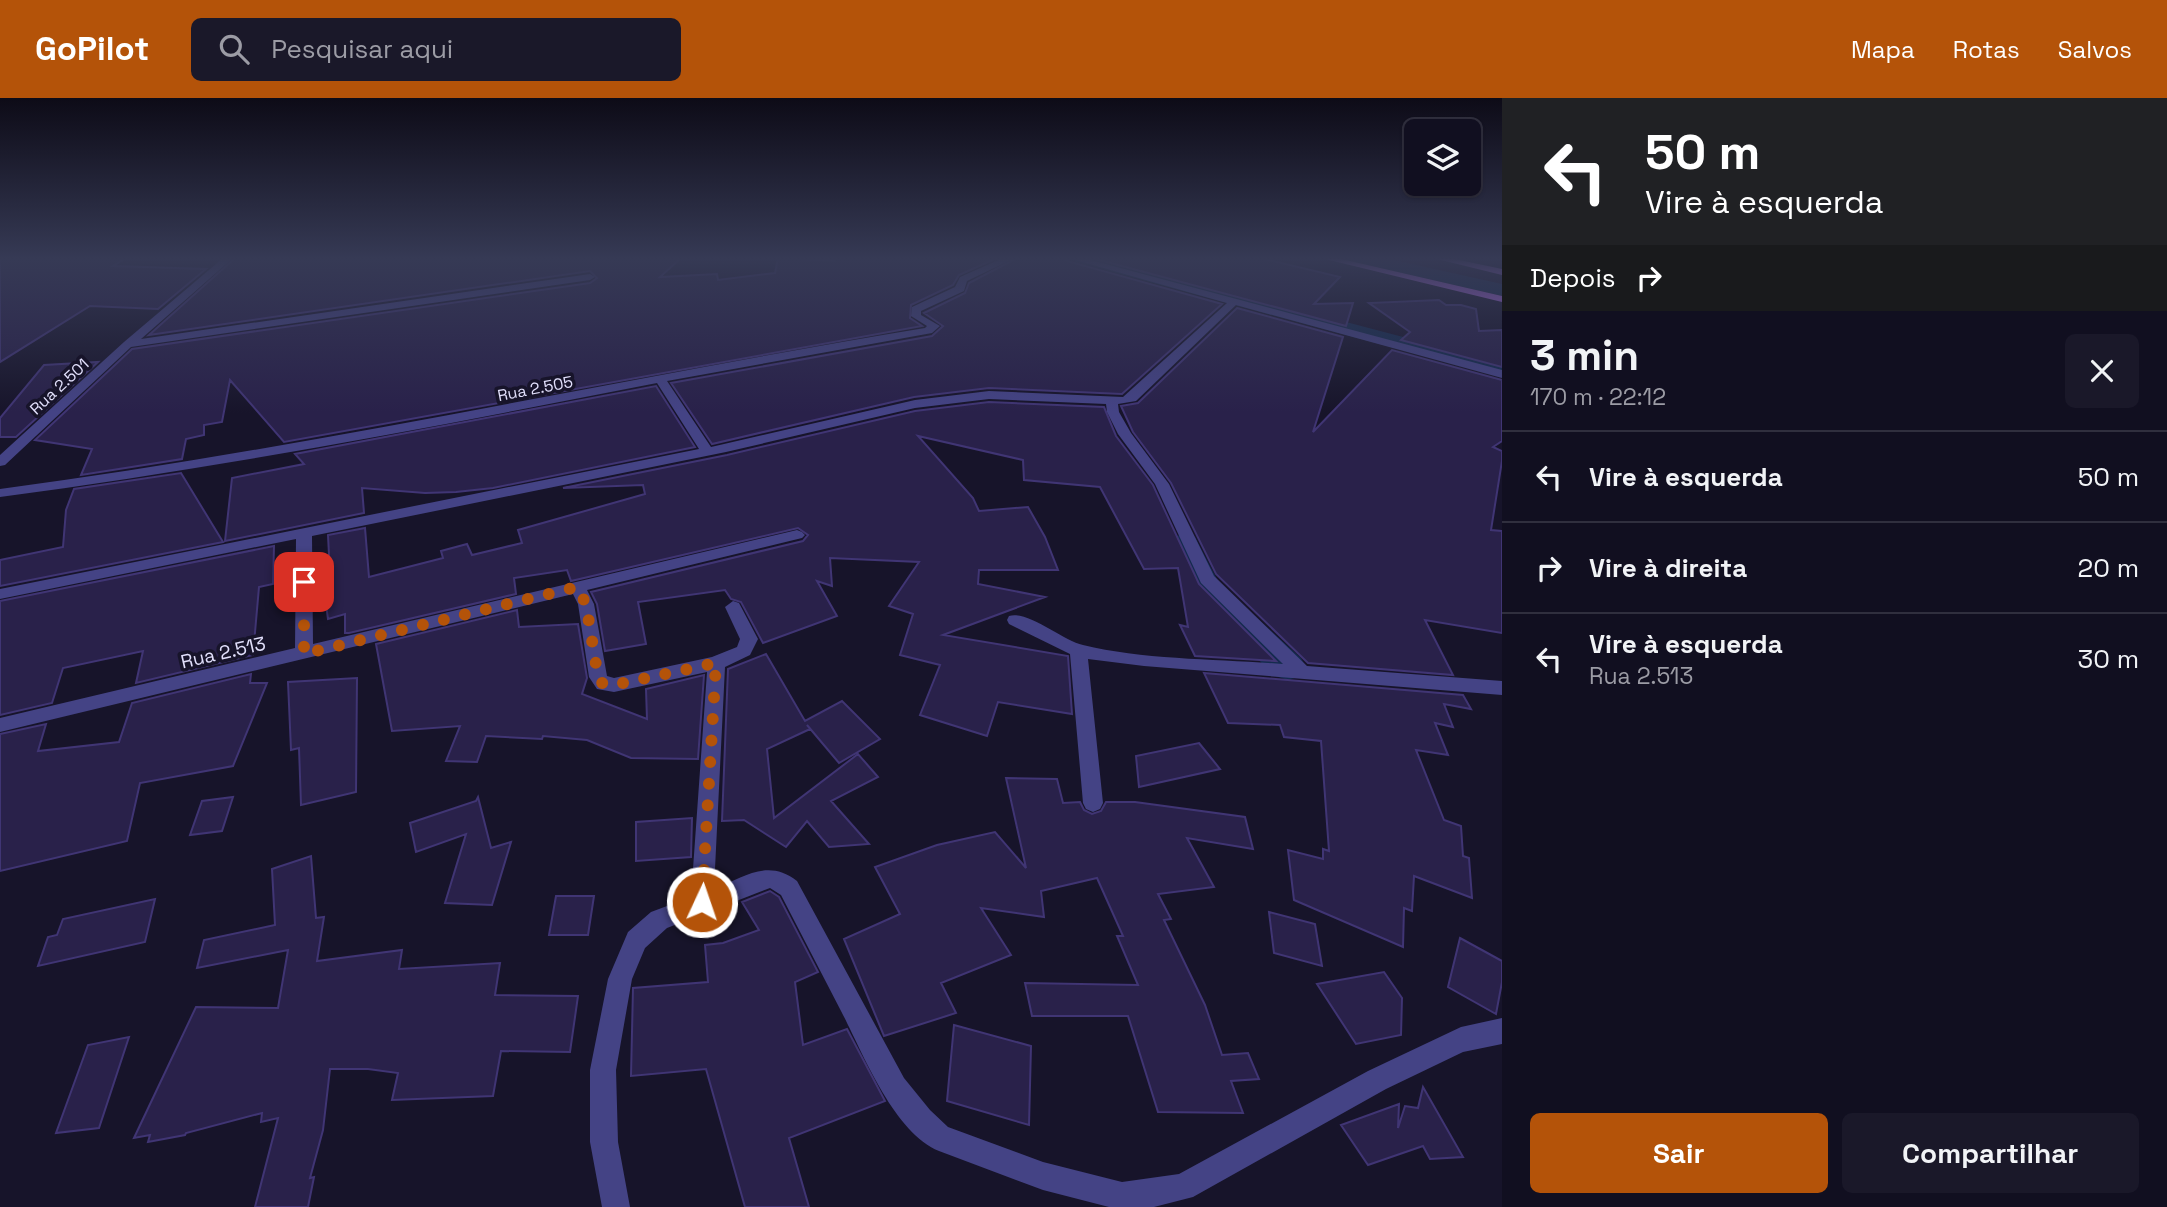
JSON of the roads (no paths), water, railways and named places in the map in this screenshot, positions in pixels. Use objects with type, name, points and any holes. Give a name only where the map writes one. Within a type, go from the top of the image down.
[{"type":"street","name":"Rua 2.501","points":[[2,458],[168,310]]},
{"type":"street","points":[[128,344],[364,310]]},
{"type":"street","name":"Rua 2.505","points":[[0,493],[105,479],[415,427],[782,355],[928,331],[935,327],[916,316],[916,310]]},
{"type":"street","points":[[0,594],[707,452],[915,404],[989,395],[1112,402],[1132,398],[1226,310]]},
{"type":"street","points":[[1263,310],[1502,374]]},
{"type":"street","points":[[660,379],[707,452]]},
{"type":"street","points":[[1112,402],[1113,412],[1125,434],[1162,484],[1207,579],[1302,672]]},
{"type":"street","points":[[304,533],[304,654]]},
{"type":"street","name":"Rua 2.513","points":[[0,725],[797,535]]},
{"type":"street","points":[[577,587],[586,604],[598,677],[603,684],[614,685],[716,663],[744,651],[749,639],[733,607]]},
{"type":"street","points":[[1016,620],[1078,651],[1144,660],[1502,688]]},
{"type":"street","points":[[1078,651],[1093,803]]},
{"type":"street","points":[[702,902],[716,663]]},
{"type":"street","points":[[616,1207],[604,1142],[603,1070],[620,979],[636,940],[659,920],[770,878],[783,882],[789,888],[895,1087],[920,1120],[939,1137],[1043,1176],[1122,1196],[1153,1194],[1183,1186],[1377,1080],[1461,1040],[1502,1031]]},
{"type":"waterway","points":[[1276,310],[1502,370]]},
{"type":"waterway","points":[[1184,544],[1207,591],[1288,667]]}]
